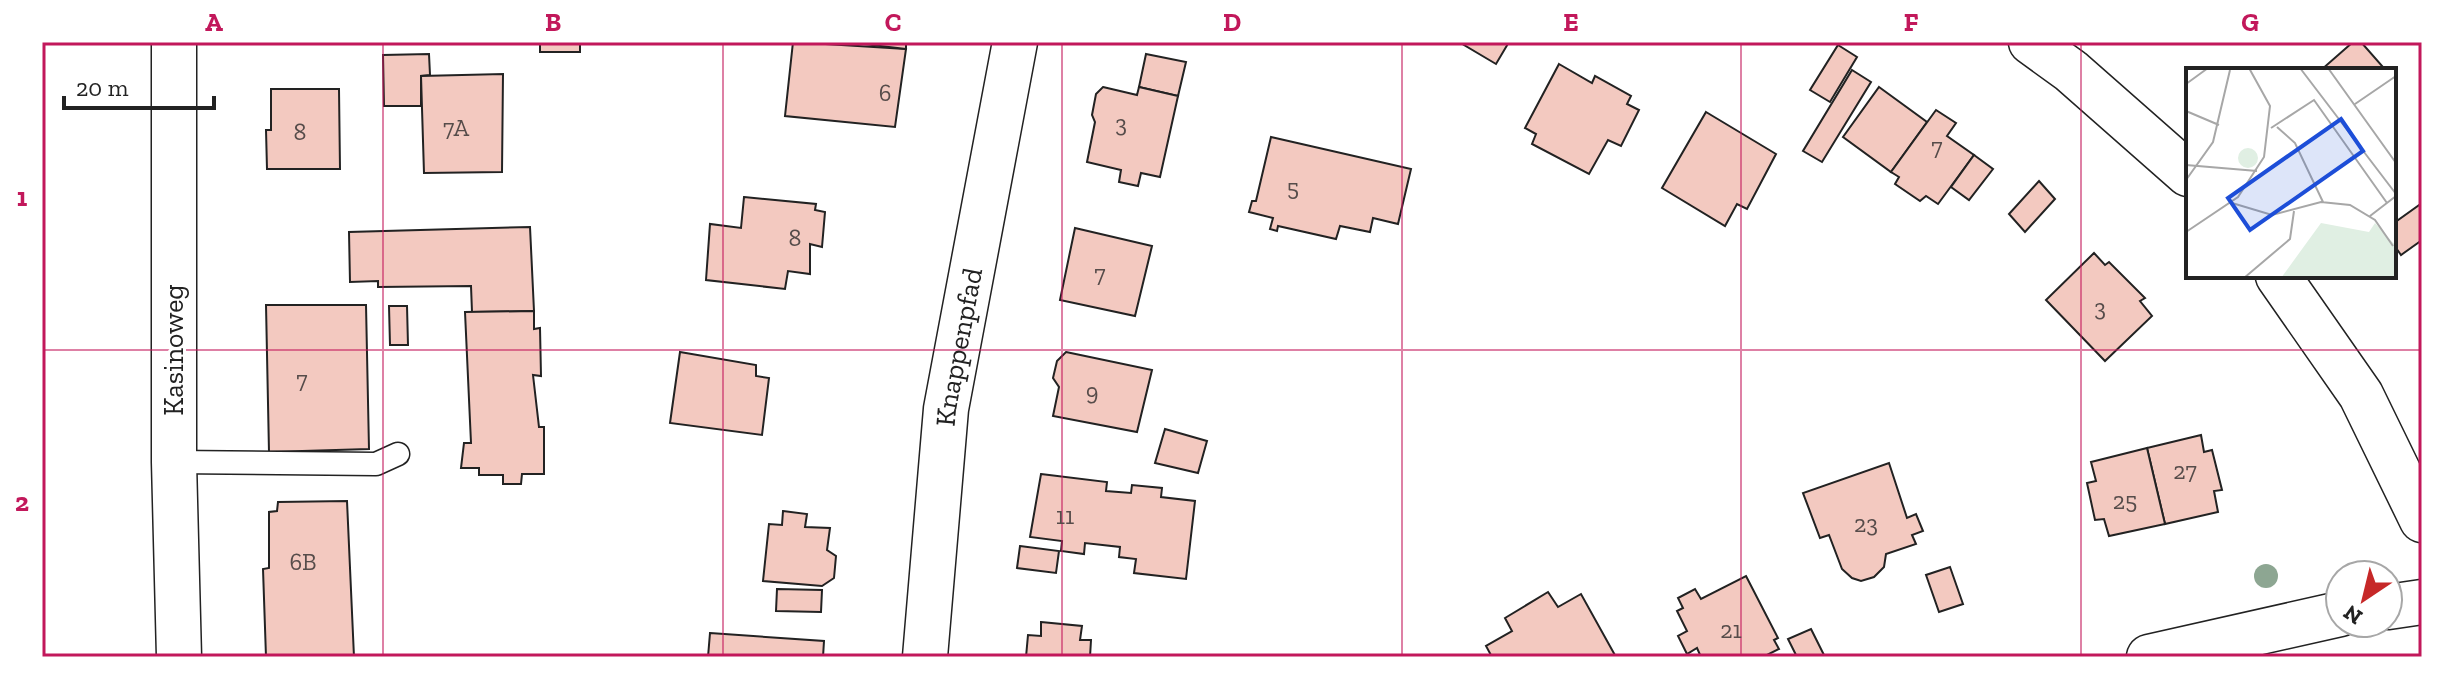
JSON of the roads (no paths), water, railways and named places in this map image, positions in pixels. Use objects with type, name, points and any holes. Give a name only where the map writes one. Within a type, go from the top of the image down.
[{"type":"street","name":"Kasinoweg","points":[[174,42],[174,462],[179,657]]},
{"type":"street","name":"Knappenpfad","points":[[925,657],[946,409],[1015,42]]},
{"type":"street","points":[[2031,42],[2071,71],[2186,172]]},
{"type":"street","points":[[2279,278],[2361,395],[2422,520]]},
{"type":"street","points":[[2149,657],[2324,618]]},
{"type":"lane","points":[[174,462],[376,464],[398,454]]}]
